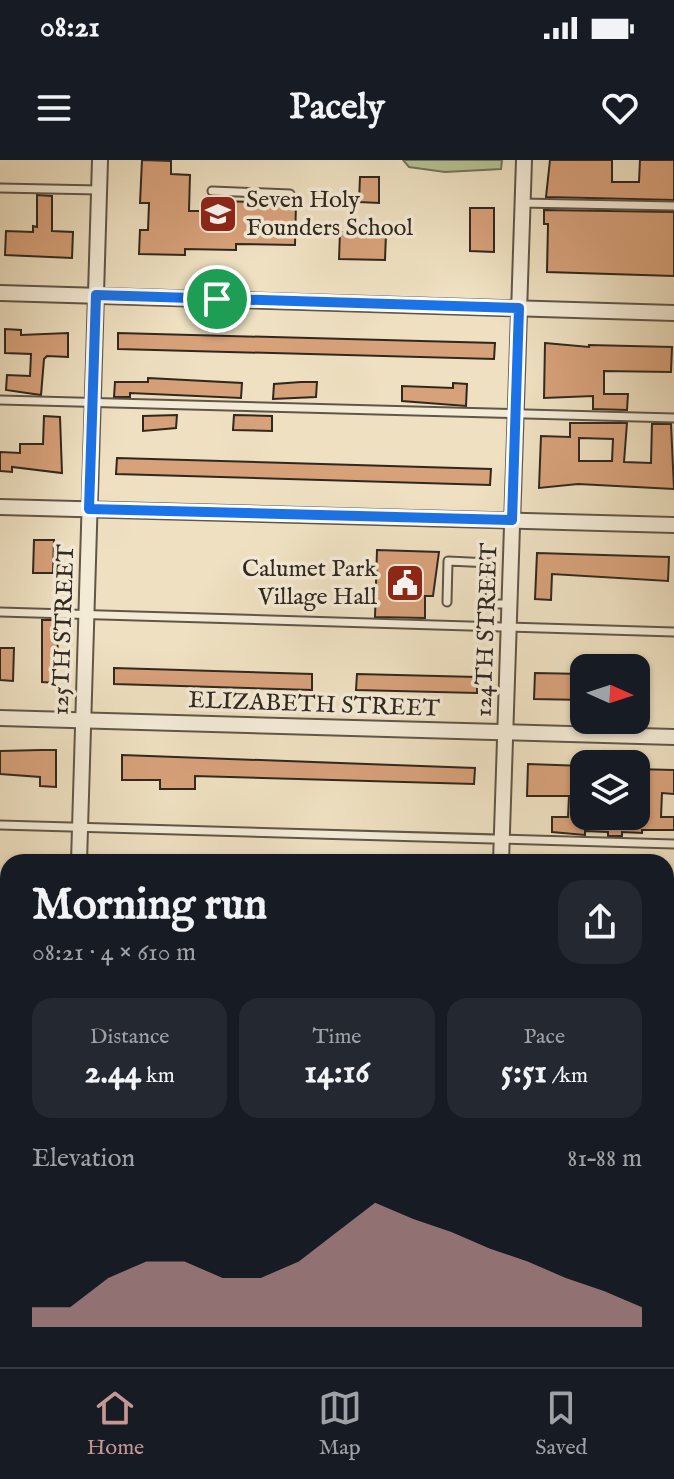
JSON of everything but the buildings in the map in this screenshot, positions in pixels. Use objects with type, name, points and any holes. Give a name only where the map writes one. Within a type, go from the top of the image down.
[{"type":"street","name":"125TH STREET","points":[[79,854],[100,160]]},
{"type":"street","name":"124TH STREET","points":[[501,854],[524,160]]},
{"type":"street","points":[[0,293],[674,313]]},
{"type":"street","points":[[0,507],[674,525]]},
{"type":"street","name":"ELIZABETH STREET","points":[[0,718],[674,737]]},
{"type":"lane","points":[[0,188],[99,190]]},
{"type":"lane","points":[[212,191],[290,194]]},
{"type":"lane","points":[[522,203],[674,206]]},
{"type":"lane","points":[[0,400],[674,418]]},
{"type":"lane","points":[[447,602],[448,561],[491,563],[490,604],[510,604]]},
{"type":"lane","points":[[491,574],[510,574]]},
{"type":"lane","points":[[0,612],[674,632]]},
{"type":"lane","points":[[0,825],[674,844]]},
{"type":"green space","points":[[403,160],[502,160],[501,169],[445,172],[409,167]]},
{"type":"place","name":"Seven Holy Founders School","points":[[218,214]]},
{"type":"place","name":"Calumet Park Village Hall","points":[[405,583]]},
{"type":"route","points":[[96,295],[217,299],[519,308],[512,520],[89,509],[96,295]]}]
